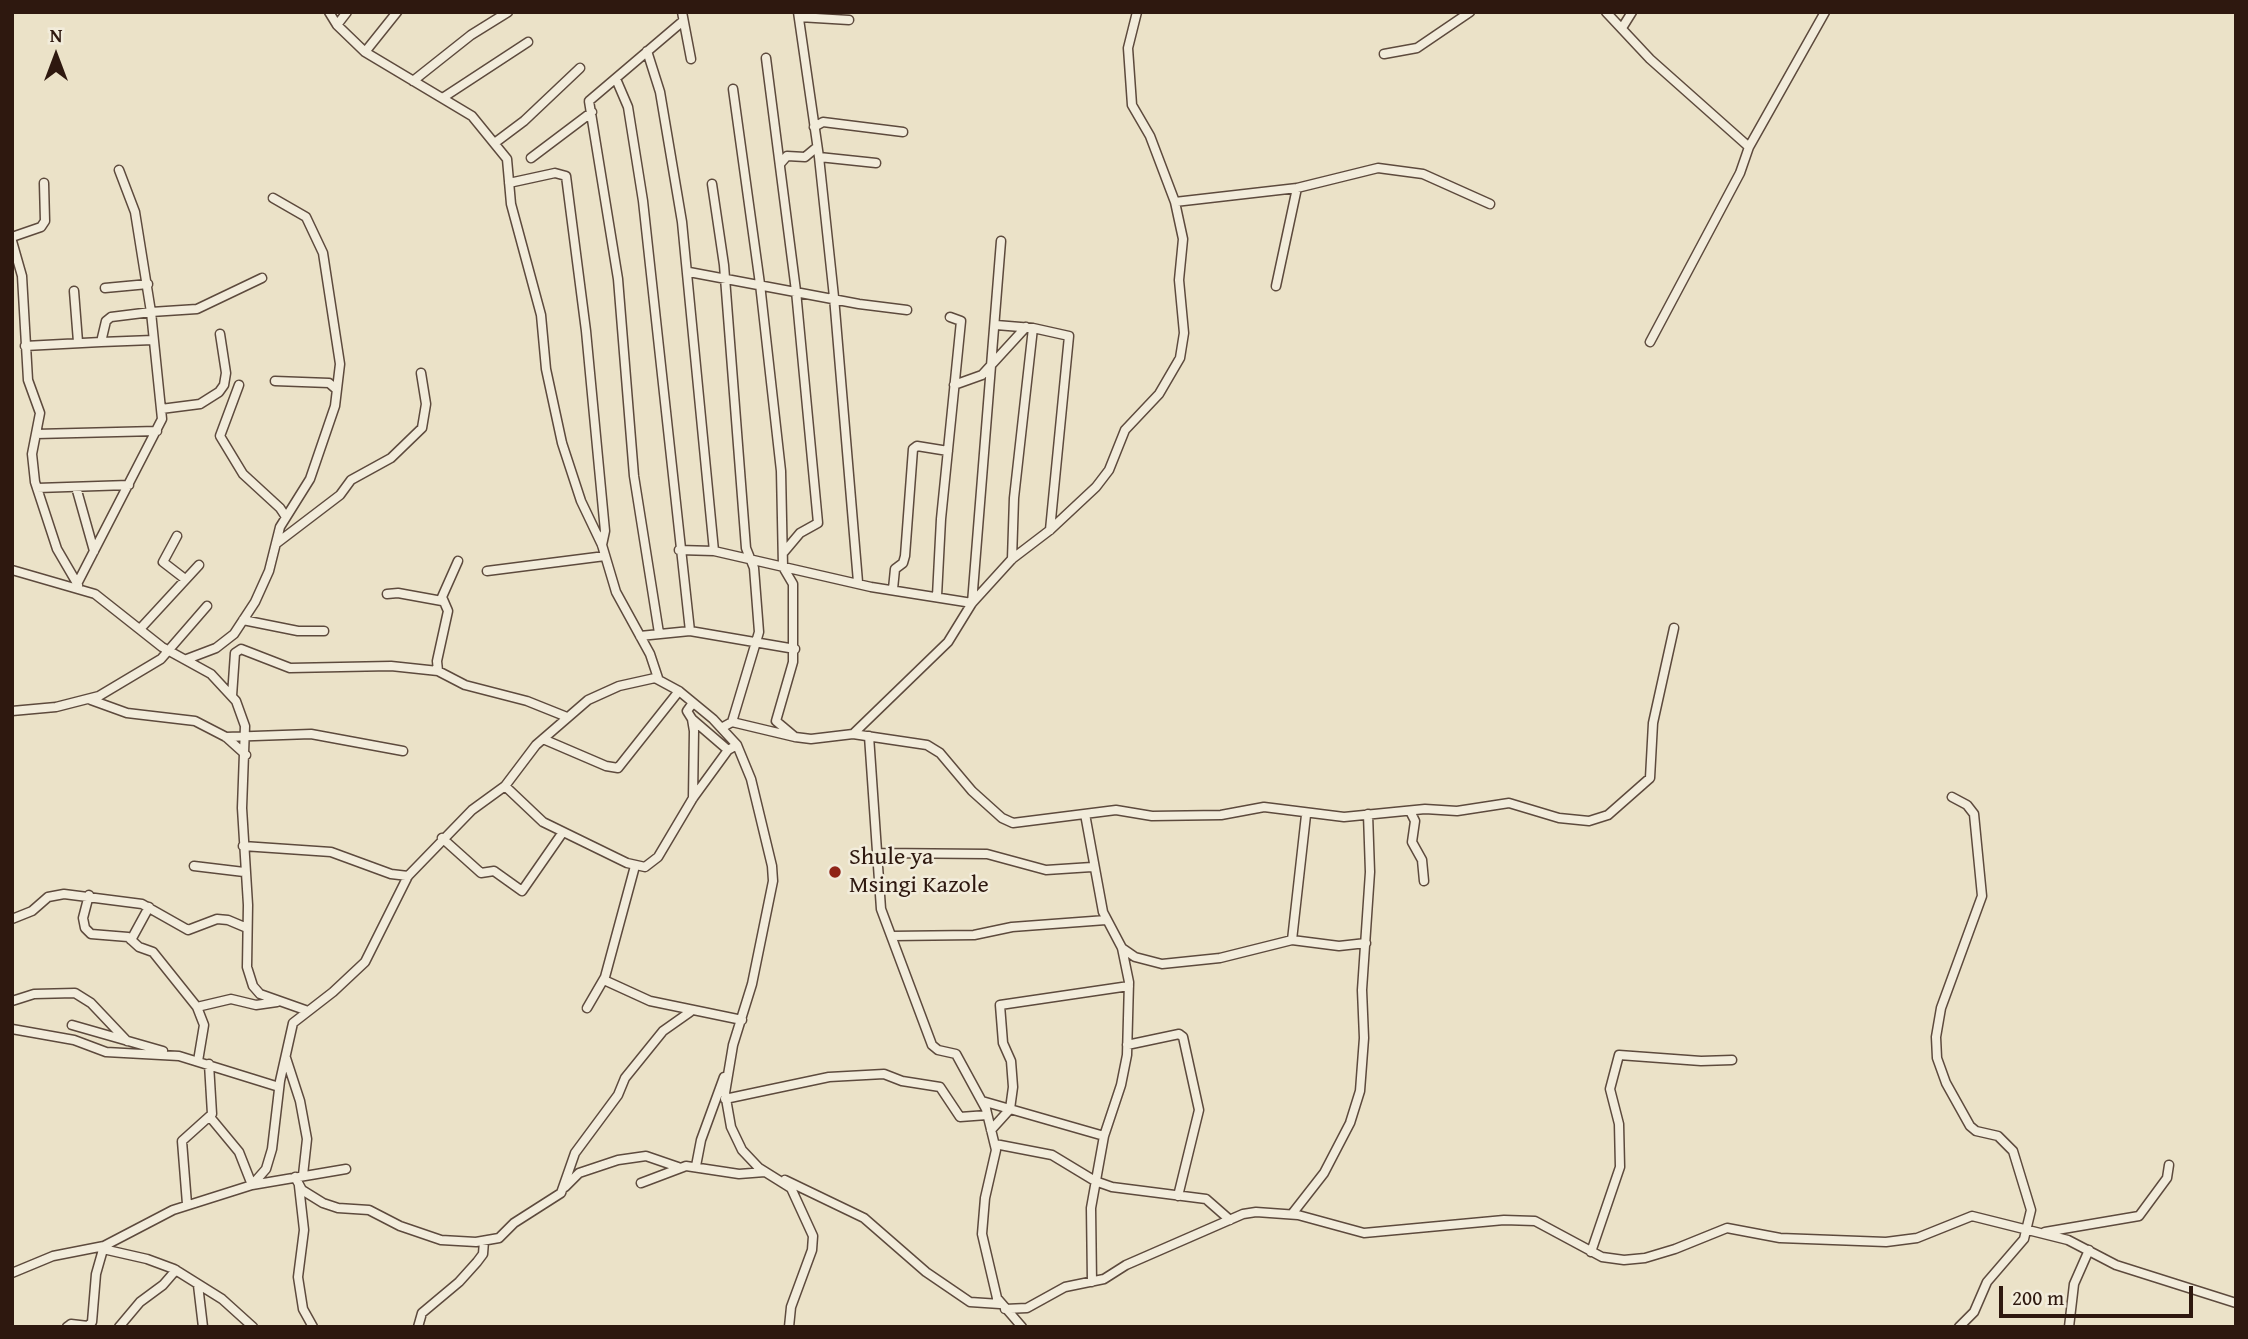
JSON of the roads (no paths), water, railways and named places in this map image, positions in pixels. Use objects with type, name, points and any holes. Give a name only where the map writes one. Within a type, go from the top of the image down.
[{"type":"street","points":[[329,12],[337,25],[365,52],[472,116],[496,142],[507,159],[511,204],[541,315],[542,345],[557,424],[581,500],[602,545],[616,592],[640,636],[658,678],[679,691],[723,727],[737,745],[751,779],[774,876],[742,1020],[726,1074],[717,1091],[696,1166]]},
{"type":"street","points":[[337,25],[348,12]]},
{"type":"street","points":[[365,52],[397,12]]},
{"type":"street","points":[[412,81],[471,35],[509,12]]},
{"type":"street","points":[[853,734],[948,642],[972,603],[1012,559],[1050,530],[1096,487],[1108,470],[1125,430],[1159,394],[1181,358],[1184,333],[1179,280],[1183,239],[1175,202],[1150,136],[1132,105],[1128,48],[1130,30],[1137,12]]},
{"type":"street","points":[[1384,54],[1417,48],[1470,12]]},
{"type":"street","points":[[1606,12],[1655,63],[1749,147]]},
{"type":"street","points":[[1622,28],[1632,12]]},
{"type":"street","points":[[1650,342],[1740,173],[1749,147],[1825,12]]},
{"type":"street","points":[[849,20],[798,15],[819,157],[834,298],[858,582]]},
{"type":"street","points":[[659,633],[634,476],[618,279],[591,98],[616,79],[682,17]]},
{"type":"street","points":[[682,17],[691,59]]},
{"type":"street","points":[[444,97],[528,42]]},
{"type":"street","points":[[647,51],[654,69],[670,140],[689,272],[686,282],[690,296],[714,551]]},
{"type":"street","points":[[766,58],[796,291],[818,523],[800,533],[784,552]]},
{"type":"street","points":[[496,142],[524,121],[580,68]]},
{"type":"street","points":[[616,79],[628,107],[643,201],[679,550],[690,631]]},
{"type":"street","points":[[733,89],[760,284],[781,471],[783,567],[793,584],[795,649],[776,721],[795,737]]},
{"type":"street","points":[[530,158],[592,112]]},
{"type":"street","points":[[814,127],[823,122],[903,132]]},
{"type":"street","points":[[780,164],[787,156],[805,157],[817,147]]},
{"type":"street","points":[[819,157],[876,163]]},
{"type":"street","points":[[1175,202],[1297,188],[1338,180],[1365,169],[1395,169],[1436,179],[1490,204]]},
{"type":"street","points":[[79,585],[162,419],[148,284],[135,212],[119,170]]},
{"type":"street","points":[[509,183],[555,173],[566,176],[572,211],[571,232],[578,257],[605,531],[602,545]]},
{"type":"street","points":[[44,183],[45,221],[41,227],[12,239],[18,252],[22,276],[29,380],[40,413],[32,459],[37,488],[57,549],[79,585]]},
{"type":"street","points":[[712,184],[724,277],[746,548],[754,568],[759,620],[757,643],[732,722]]},
{"type":"street","points":[[1276,286],[1297,188]]},
{"type":"street","points":[[187,659],[216,648],[234,634],[263,586],[286,517],[316,466],[335,406],[340,364],[323,253],[306,218],[273,198]]},
{"type":"street","points":[[972,603],[993,365],[1000,241]]},
{"type":"street","points":[[689,272],[859,304],[907,310]]},
{"type":"street","points":[[101,342],[106,321],[111,317],[197,309],[262,278]]},
{"type":"street","points":[[106,288],[148,284]]},
{"type":"street","points":[[74,291],[78,342]]},
{"type":"street","points":[[937,596],[961,321],[950,317]]},
{"type":"street","points":[[996,325],[1069,336],[1050,530]]},
{"type":"street","points":[[1012,559],[1014,498],[1031,345],[1029,328]]},
{"type":"street","points":[[954,385],[978,377],[1029,328]]},
{"type":"street","points":[[161,409],[200,404],[224,385],[226,373],[220,334]]},
{"type":"street","points":[[25,346],[153,340]]},
{"type":"street","points":[[1011,346],[1031,345]]},
{"type":"street","points":[[277,543],[340,495],[351,480],[391,458],[422,428],[426,404],[421,373]]},
{"type":"street","points":[[275,381],[329,383],[336,389]]},
{"type":"street","points":[[239,385],[220,436],[243,474],[280,508],[286,517]]},
{"type":"street","points":[[36,434],[157,431]]},
{"type":"street","points":[[893,589],[895,569],[904,563],[913,449],[917,446],[948,451]]},
{"type":"street","points":[[37,488],[129,485]]},
{"type":"street","points":[[76,487],[94,551]]},
{"type":"street","points":[[177,536],[163,562],[185,579]]},
{"type":"street","points":[[679,550],[714,551],[871,587],[972,603]]},
{"type":"street","points":[[487,571],[605,556]]},
{"type":"street","points":[[438,671],[437,661],[448,611],[442,601],[449,575],[458,561]]},
{"type":"street","points":[[140,629],[199,565]]},
{"type":"street","points":[[12,570],[79,585],[106,601],[168,651],[211,674],[232,696],[245,721],[243,846],[248,905],[246,958],[253,986],[277,1002],[308,1011]]},
{"type":"street","points":[[387,594],[398,593],[442,601]]},
{"type":"street","points":[[12,711],[56,707],[91,700],[161,659],[207,606]]},
{"type":"street","points":[[243,620],[298,631],[324,631]]},
{"type":"street","points":[[723,727],[732,722],[811,739],[853,734],[916,743],[936,750],[972,791],[1007,822],[1116,810],[1152,816],[1226,814],[1258,807],[1306,815],[1344,817],[1410,811],[1457,811],[1509,803],[1570,819],[1589,821],[1608,815],[1652,774],[1653,723],[1674,628]]},
{"type":"street","points":[[640,636],[690,631],[795,649]]},
{"type":"street","points":[[232,696],[238,649],[290,668],[383,666],[438,671],[465,685],[527,701],[567,717]]},
{"type":"street","points":[[252,1185],[265,1169],[272,1149],[279,1087],[293,1023],[333,992],[368,958],[408,876],[472,810],[505,786],[543,739],[567,717],[596,695],[627,683],[658,678]]},
{"type":"street","points":[[543,739],[606,766],[618,768],[679,691]]},
{"type":"street","points":[[91,700],[127,713],[195,722],[226,737],[246,755]]},
{"type":"street","points":[[692,704],[687,711],[692,719],[728,750]]},
{"type":"street","points":[[692,719],[695,739],[693,798]]},
{"type":"street","points":[[226,737],[318,735],[403,751]]},
{"type":"street","points":[[869,736],[881,909],[932,1045],[938,1050],[956,1054],[987,1115],[995,1144],[982,1233],[993,1286],[1002,1306],[1022,1327]]},
{"type":"street","points":[[505,786],[543,822],[635,866],[653,863],[693,798],[728,750],[737,745]]},
{"type":"street","points":[[1952,797],[1970,807],[1974,814],[1982,896],[1941,1007],[1936,1037],[1937,1058],[1948,1087],[1970,1126],[1976,1131],[1997,1136],[2015,1155],[2018,1174],[2030,1200],[2028,1230],[1987,1282],[1974,1312],[1959,1327]]},
{"type":"street","points":[[1410,811],[1415,821],[1412,842],[1422,860],[1424,881]]},
{"type":"street","points":[[1085,814],[1092,867],[1105,920],[1122,948],[1129,986],[1128,1045],[1123,1080],[1104,1136],[1090,1220],[1092,1282]]},
{"type":"street","points":[[1292,1214],[1324,1173],[1350,1124],[1360,1091],[1364,1062],[1362,990],[1370,872],[1368,814]]},
{"type":"street","points":[[1292,940],[1306,815]]},
{"type":"street","points":[[442,838],[481,873],[494,871],[522,891],[563,832]]},
{"type":"street","points":[[243,846],[331,852],[391,874],[408,876]]},
{"type":"street","points":[[878,853],[987,854],[1046,870],[1092,867]]},
{"type":"street","points":[[194,866],[244,872]]},
{"type":"street","points":[[587,1007],[604,980],[635,866]]},
{"type":"street","points":[[12,919],[32,911],[55,895],[89,895],[149,907],[188,930],[217,919],[228,920],[247,928]]},
{"type":"street","points":[[89,895],[83,918],[85,928],[91,934],[121,935],[139,947],[155,953],[197,1007],[204,1025],[198,1062]]},
{"type":"street","points":[[131,940],[149,907]]},
{"type":"street","points":[[892,936],[974,935],[1009,928],[1105,920]]},
{"type":"street","points":[[1122,948],[1135,957],[1162,964],[1240,954],[1292,940],[1339,946],[1366,943]]},
{"type":"street","points":[[604,980],[650,1001],[690,1012],[742,1020]]},
{"type":"street","points":[[992,1130],[1010,1109],[1013,1079],[1010,1057],[1003,1043],[1000,1005],[1129,986]]},
{"type":"street","points":[[12,1001],[33,994],[75,993],[91,1003],[127,1041]]},
{"type":"street","points":[[197,1007],[231,999],[256,1005],[277,1002]]},
{"type":"street","points":[[565,1187],[575,1153],[618,1095],[625,1078],[663,1031],[690,1012]]},
{"type":"street","points":[[72,1025],[279,1087]]},
{"type":"street","points":[[12,1029],[74,1040],[106,1052],[179,1056]]},
{"type":"street","points":[[1128,1045],[1179,1034],[1183,1037],[1199,1110],[1178,1196]]},
{"type":"street","points":[[285,1055],[300,1101],[307,1139],[299,1179],[304,1230],[298,1277],[303,1309],[313,1327]]},
{"type":"street","points":[[1591,1252],[1620,1167],[1619,1124],[1611,1089],[1619,1055],[1701,1062],[1732,1060]]},
{"type":"street","points":[[187,1204],[182,1141],[210,1117],[212,1100],[209,1064]]},
{"type":"street","points":[[725,1098],[830,1077],[884,1073],[902,1082],[940,1087],[960,1117],[987,1115]]},
{"type":"street","points":[[726,1074],[725,1098],[731,1127],[742,1150],[765,1172],[814,1192],[864,1218],[926,1272],[970,1302],[1027,1308],[1066,1287],[1104,1279],[1126,1265],[1248,1213],[1292,1214],[1364,1233],[1504,1220],[1535,1221],[1591,1252],[1612,1259],[1645,1258],[1732,1227],[1780,1238],[1867,1242],[1917,1238],[1969,1217],[2042,1233],[2089,1250],[2145,1276],[2236,1303]]},
{"type":"street","points":[[982,1101],[1104,1136]]},
{"type":"street","points":[[210,1117],[239,1152],[252,1185]]},
{"type":"street","points":[[995,1144],[1052,1155],[1095,1181],[1112,1187],[1208,1200],[1230,1220]]},
{"type":"street","points":[[299,1179],[311,1196],[330,1206],[369,1210],[400,1226],[441,1240],[484,1241],[502,1236],[519,1219],[553,1200],[579,1173],[618,1160],[646,1156],[678,1167]]},
{"type":"street","points":[[2042,1233],[2139,1216],[2167,1178],[2169,1165]]},
{"type":"street","points":[[641,1183],[678,1167],[696,1166],[739,1174],[765,1172]]},
{"type":"street","points":[[12,1273],[46,1259],[103,1248],[187,1204],[252,1185],[346,1169]]},
{"type":"street","points":[[779,1179],[795,1193],[814,1243],[791,1307],[789,1327]]},
{"type":"street","points":[[418,1327],[422,1312],[459,1282],[477,1262],[483,1254],[484,1241]]},
{"type":"street","points":[[103,1248],[147,1259],[176,1270],[222,1299],[253,1327]]},
{"type":"street","points":[[67,1327],[71,1324],[93,1324],[96,1274],[103,1248]]},
{"type":"street","points":[[2069,1327],[2074,1284],[2089,1250]]},
{"type":"street","points":[[119,1327],[140,1302],[163,1285],[176,1270]]},
{"type":"street","points":[[198,1285],[203,1327]]},
{"type":"place","name":"Shule ya Msingi Kazole","points":[[835,872]]}]
